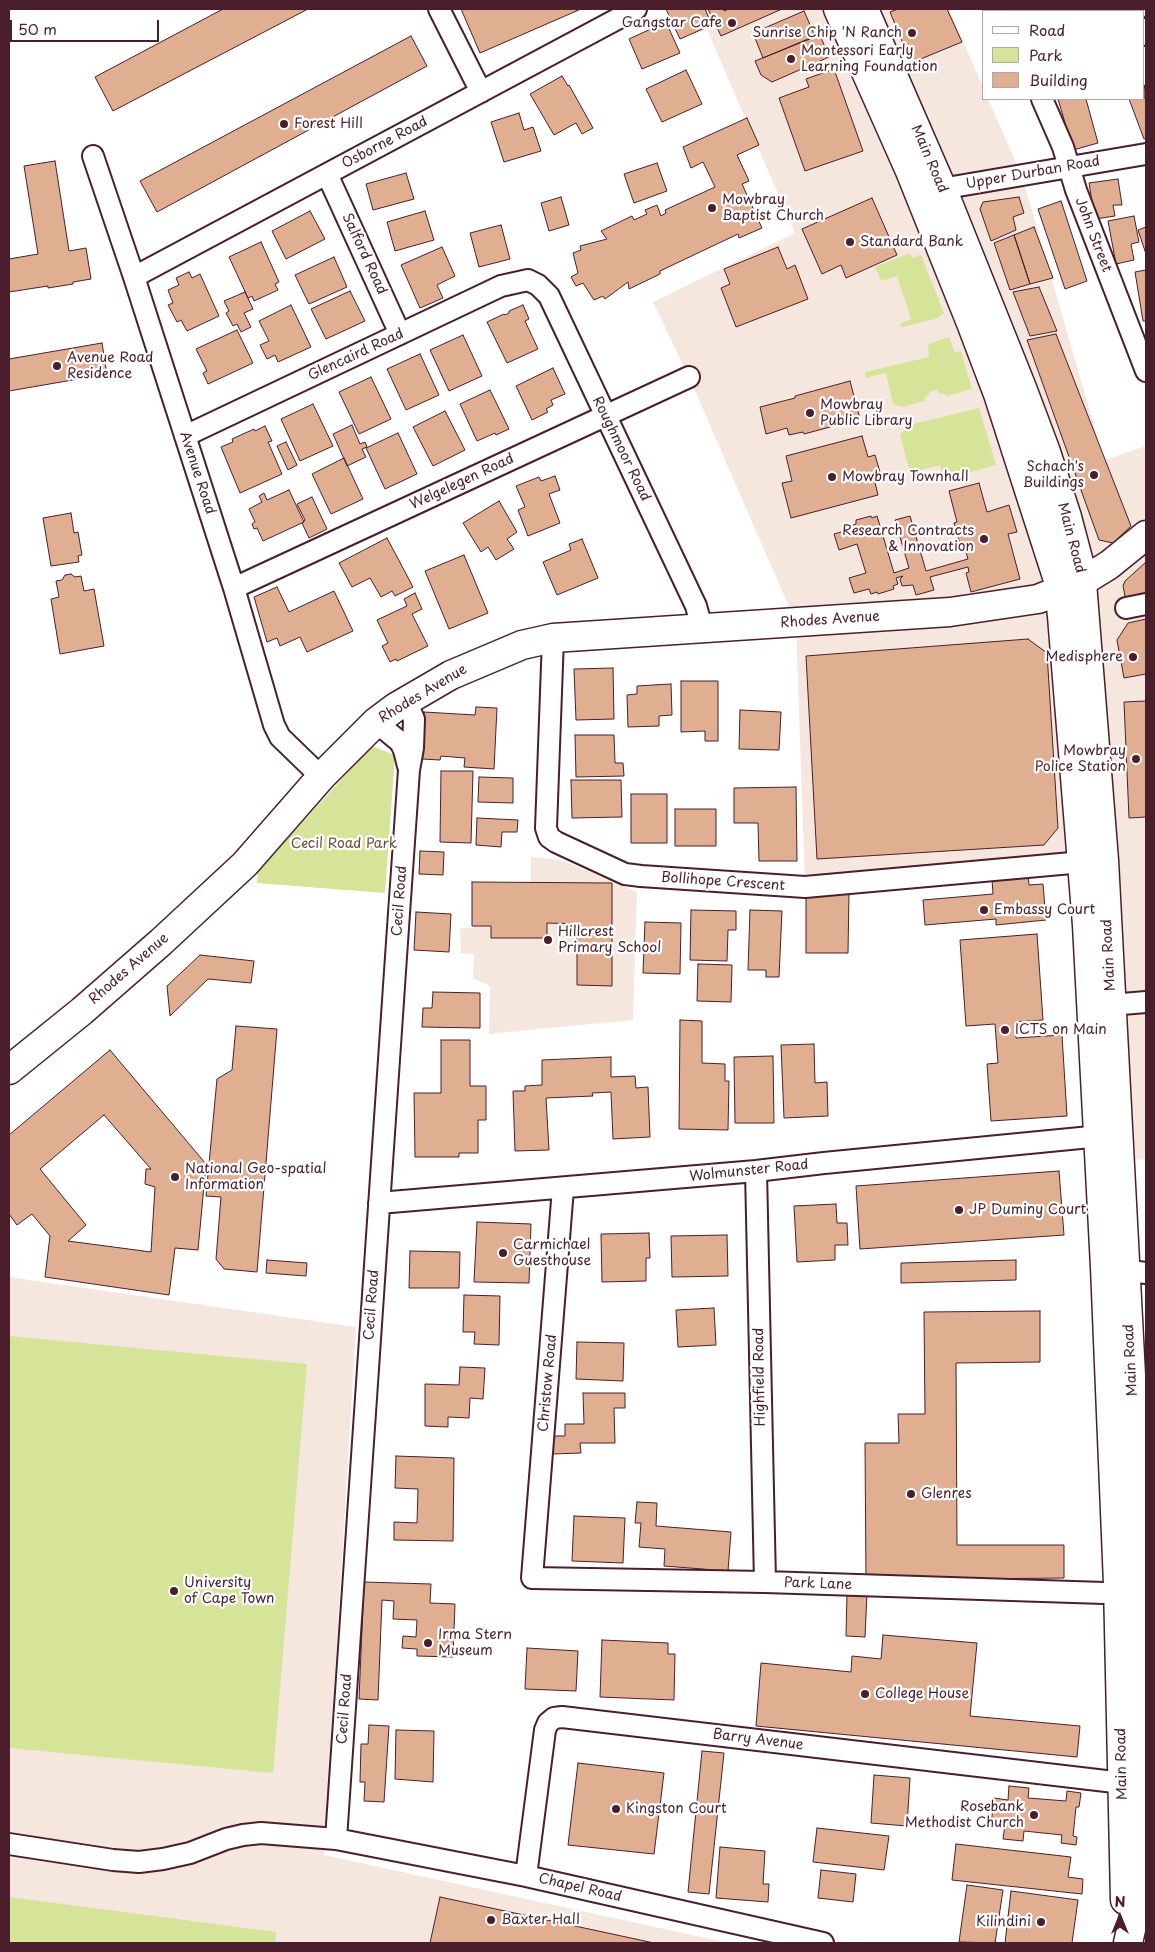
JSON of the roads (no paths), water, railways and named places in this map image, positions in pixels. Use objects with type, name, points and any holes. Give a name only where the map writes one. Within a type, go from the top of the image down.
[{"type":"main road","name":"Main Road","points":[[838,9],[909,140],[931,190],[1046,452],[1080,560],[1071,587],[1093,861],[1108,1135],[1139,1382],[1132,1470],[1122,1783],[1138,1862]]},
{"type":"main road","name":"Main Road","points":[[864,9],[909,140]]},
{"type":"main road","name":"Rhodes Avenue","points":[[9,1070],[161,942],[244,864],[322,776],[376,722],[406,701],[451,674],[522,645],[554,638],[950,612],[1023,602],[1071,587],[1109,565],[1146,535]]},
{"type":"main road","name":"Main Road","points":[[1126,1270],[1132,1470],[1144,1673],[1138,1862],[1128,1942]]},
{"type":"street","points":[[440,9],[482,92]]},
{"type":"street","name":"Osborne Road","points":[[134,277],[636,9]]},
{"type":"street","name":"John Street","points":[[1042,100],[1063,147],[1076,190],[1146,372]]},
{"type":"street","name":"Upper Durban Road","points":[[931,190],[1146,154]]},
{"type":"street","name":"Avenue Road","points":[[92,156],[134,277],[234,588],[274,724],[280,737],[322,776]]},
{"type":"street","name":"Salford Road","points":[[327,174],[400,334]]},
{"type":"street","name":"Glencaird Road","points":[[185,436],[501,286],[528,280]]},
{"type":"street","name":"Roughmoor Road","points":[[528,280],[538,285],[549,296],[696,606],[702,628]]},
{"type":"street","name":"Welgelegen Road","points":[[234,588],[604,415],[690,377]]},
{"type":"street","points":[[1126,608],[1146,604]]},
{"type":"street","name":"Bollihope Crescent","points":[[554,638],[546,828],[549,837],[556,842],[625,874],[805,887],[1093,861]]},
{"type":"street","name":"Cecil Road","points":[[336,1839],[414,724],[413,716],[406,701]]},
{"type":"street","name":"Cecil Road","points":[[376,722],[400,742],[410,770]]},
{"type":"street","points":[[1101,1005],[1146,1002]]},
{"type":"street","name":"Wolmunster Road","points":[[379,1203],[756,1171],[1108,1135]]},
{"type":"street","name":"Highfield Road","points":[[756,1171],[765,1582]]},
{"type":"street","name":"Christow Road","points":[[532,1578],[563,1188]]},
{"type":"street","name":"Park Lane","points":[[532,1578],[765,1582],[1104,1593]]},
{"type":"street","name":"Barry Avenue","points":[[526,1876],[545,1730],[548,1723],[554,1718],[562,1717],[1122,1783]]},
{"type":"street","name":"Chapel Road","points":[[9,1844],[113,1860],[139,1862],[190,1853],[226,1839],[243,1835],[261,1833],[336,1839],[526,1876],[823,1943]]},
{"type":"place","name":"Gangstar Cafe","points":[[732,23]]},
{"type":"place","name":"Sunrise Chip 'N Ranch","points":[[912,33]]},
{"type":"place","name":"Montessori Early Learning Foundation","points":[[791,59]]},
{"type":"place","name":"Forest Hill","points":[[284,124]]},
{"type":"place","name":"Mowbray Baptist Church","points":[[712,208]]},
{"type":"place","name":"Standard Bank","points":[[850,242]]},
{"type":"place","name":"Avenue Road Residence","points":[[57,366]]},
{"type":"place","name":"Mowbray Public Library","points":[[810,413]]},
{"type":"place","name":"Schach's Buildings","points":[[1094,475]]},
{"type":"place","name":"Mowbray Townhall","points":[[832,477]]},
{"type":"place","name":"Research Contracts & Innovation","points":[[984,539]]},
{"type":"place","name":"Medisphere","points":[[1133,657]]},
{"type":"place","name":"Mowbray Police Station","points":[[1136,759]]},
{"type":"place","name":"Embassy Court","points":[[984,910]]},
{"type":"place","name":"Hillcrest Primary School","points":[[548,940]]},
{"type":"place","name":"ICTS on Main","points":[[1005,1030]]},
{"type":"place","name":"National Geo-spatial Information","points":[[175,1177]]},
{"type":"place","name":"JP Duminy Court","points":[[959,1210]]},
{"type":"place","name":"Carmichael Guesthouse","points":[[503,1253]]},
{"type":"place","name":"Glenres","points":[[911,1494]]},
{"type":"place","name":"University of Cape Town","points":[[174,1591]]},
{"type":"place","name":"Irma Stern Museum","points":[[428,1643]]},
{"type":"place","name":"College House","points":[[865,1694]]},
{"type":"place","name":"Kingston Court","points":[[616,1809]]},
{"type":"place","name":"Rosebank Methodist Church","points":[[1034,1815]]},
{"type":"place","name":"Baxter Hall","points":[[491,1920]]},
{"type":"place","name":"Kilindini","points":[[1041,1922]]},
{"type":"park label","name":"Cecil Road Park","points":[[344,844]]}]
